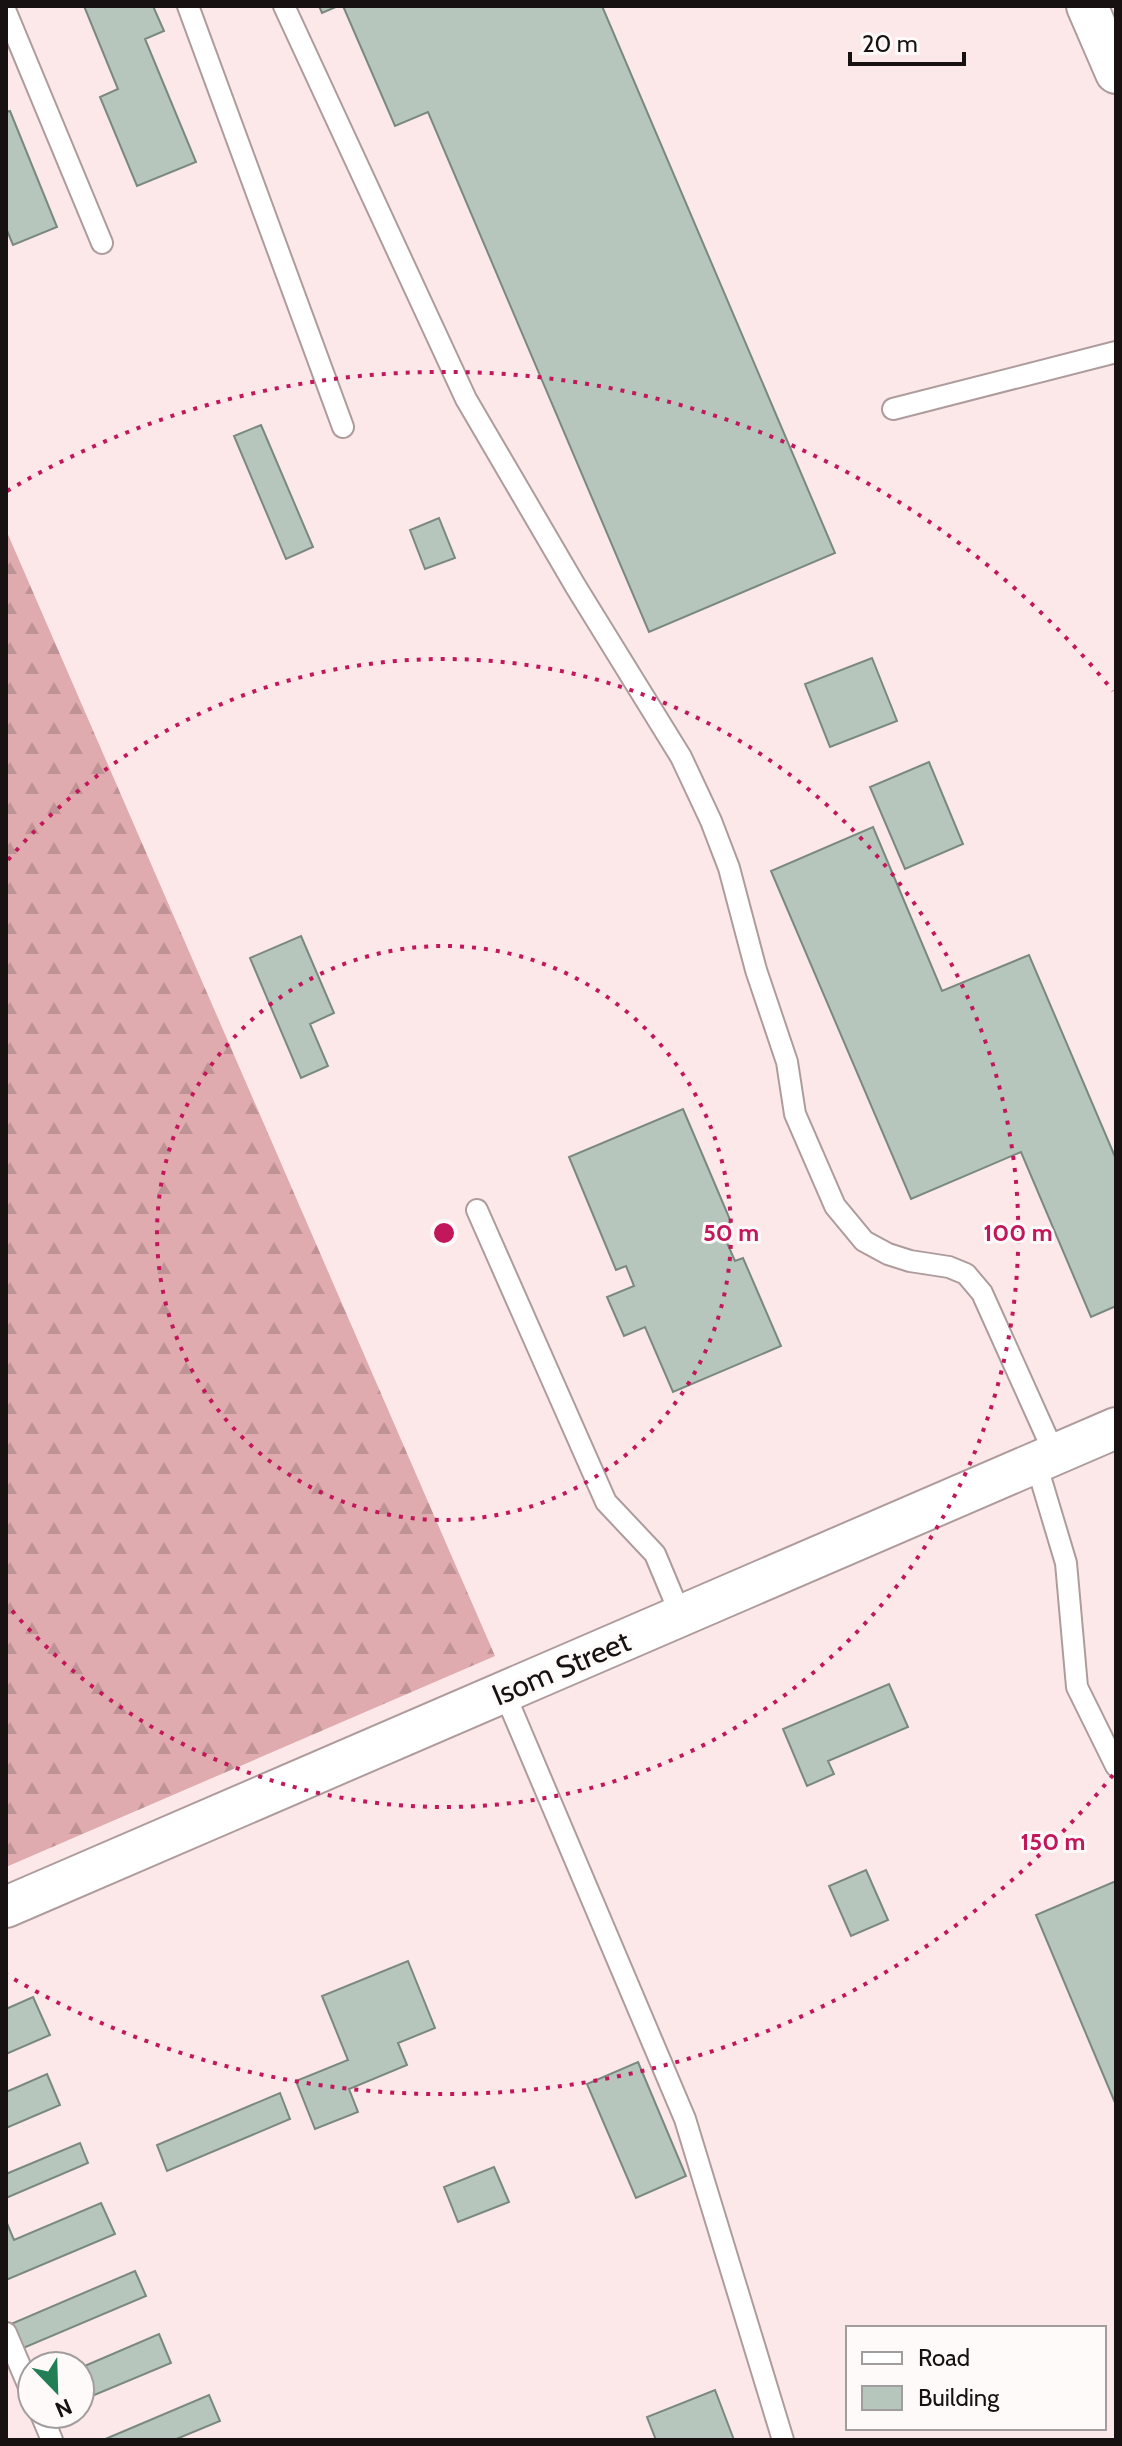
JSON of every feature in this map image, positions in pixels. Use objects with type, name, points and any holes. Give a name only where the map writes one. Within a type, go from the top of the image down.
[{"type":"street","points":[[1087,6],[1116,73]]},
{"type":"street","name":"Isom Street","points":[[6,1907],[1116,1428]]},
{"type":"lane","points":[[188,6],[343,427]]},
{"type":"lane","points":[[284,6],[466,399],[576,587],[681,757],[711,821],[729,868],[756,970],[787,1062],[795,1114],[835,1206],[864,1241],[888,1254],[949,1267],[966,1274],[982,1293],[1046,1459],[1066,1563],[1077,1687],[1116,1766]]},
{"type":"lane","points":[[6,12],[102,243]]},
{"type":"lane","points":[[893,409],[1116,352]]},
{"type":"lane","points":[[477,1210],[606,1502],[655,1554],[681,1616]]},
{"type":"lane","points":[[504,1692],[685,2119],[783,2440]]},
{"type":"lane","points":[[6,2333],[16,2356]]},
{"type":"green space","points":[[6,530],[495,1656],[6,1867]]},
{"type":"building","points":[[84,6],[153,6],[164,31],[145,39],[196,162],[137,186],[100,97],[118,89]]},
{"type":"building","points":[[319,6],[338,6],[322,13]]},
{"type":"building","points":[[343,6],[602,6],[835,553],[649,632],[428,112],[395,126]]},
{"type":"building","points":[[10,111],[57,227],[13,245],[6,228],[6,112]]},
{"type":"building","points":[[261,425],[313,547],[286,559],[234,436]]},
{"type":"building","points":[[439,518],[455,558],[425,569],[410,530]]},
{"type":"building","points":[[872,658],[897,721],[830,747],[805,684]]},
{"type":"building","points":[[929,762],[963,844],[905,869],[870,787]]},
{"type":"building","points":[[873,827],[942,991],[1029,955],[1116,1159],[1116,1306],[1091,1317],[1021,1152],[911,1199],[771,871]]},
{"type":"building","points":[[301,936],[334,1013],[310,1024],[328,1066],[301,1078],[250,958]]},
{"type":"building","points":[[683,1109],[731,1222],[720,1227],[735,1261],[743,1258],[781,1346],[673,1392],[645,1327],[624,1336],[607,1297],[634,1286],[626,1266],[616,1270],[569,1157]]},
{"type":"building","points":[[889,1684],[908,1727],[828,1761],[834,1774],[807,1786],[783,1729]]},
{"type":"building","points":[[866,1870],[888,1920],[851,1936],[829,1886]]},
{"type":"building","points":[[1116,1881],[1116,2105],[1036,1915]]},
{"type":"building","points":[[408,1961],[435,2028],[398,2043],[407,2065],[349,2089],[358,2112],[315,2129],[296,2081],[348,2060],[322,1996]]},
{"type":"building","points":[[33,1997],[50,2035],[6,2054],[6,2009]]},
{"type":"building","points":[[638,2062],[686,2176],[636,2198],[587,2084]]},
{"type":"building","points":[[47,2074],[60,2105],[6,2128],[6,2092]]},
{"type":"building","points":[[280,2093],[290,2119],[167,2171],[157,2145]]},
{"type":"building","points":[[80,2143],[88,2163],[6,2198],[6,2174]]},
{"type":"building","points":[[494,2167],[509,2202],[458,2222],[444,2187]]},
{"type":"building","points":[[101,2203],[115,2234],[6,2280],[6,2221],[14,2240]]},
{"type":"building","points":[[135,2271],[146,2296],[21,2349],[11,2324]]},
{"type":"building","points":[[159,2334],[171,2363],[96,2394],[96,2361]]},
{"type":"building","points":[[715,2390],[734,2440],[656,2440],[647,2417]]},
{"type":"building","points":[[209,2395],[220,2421],[174,2440],[103,2440]]}]
